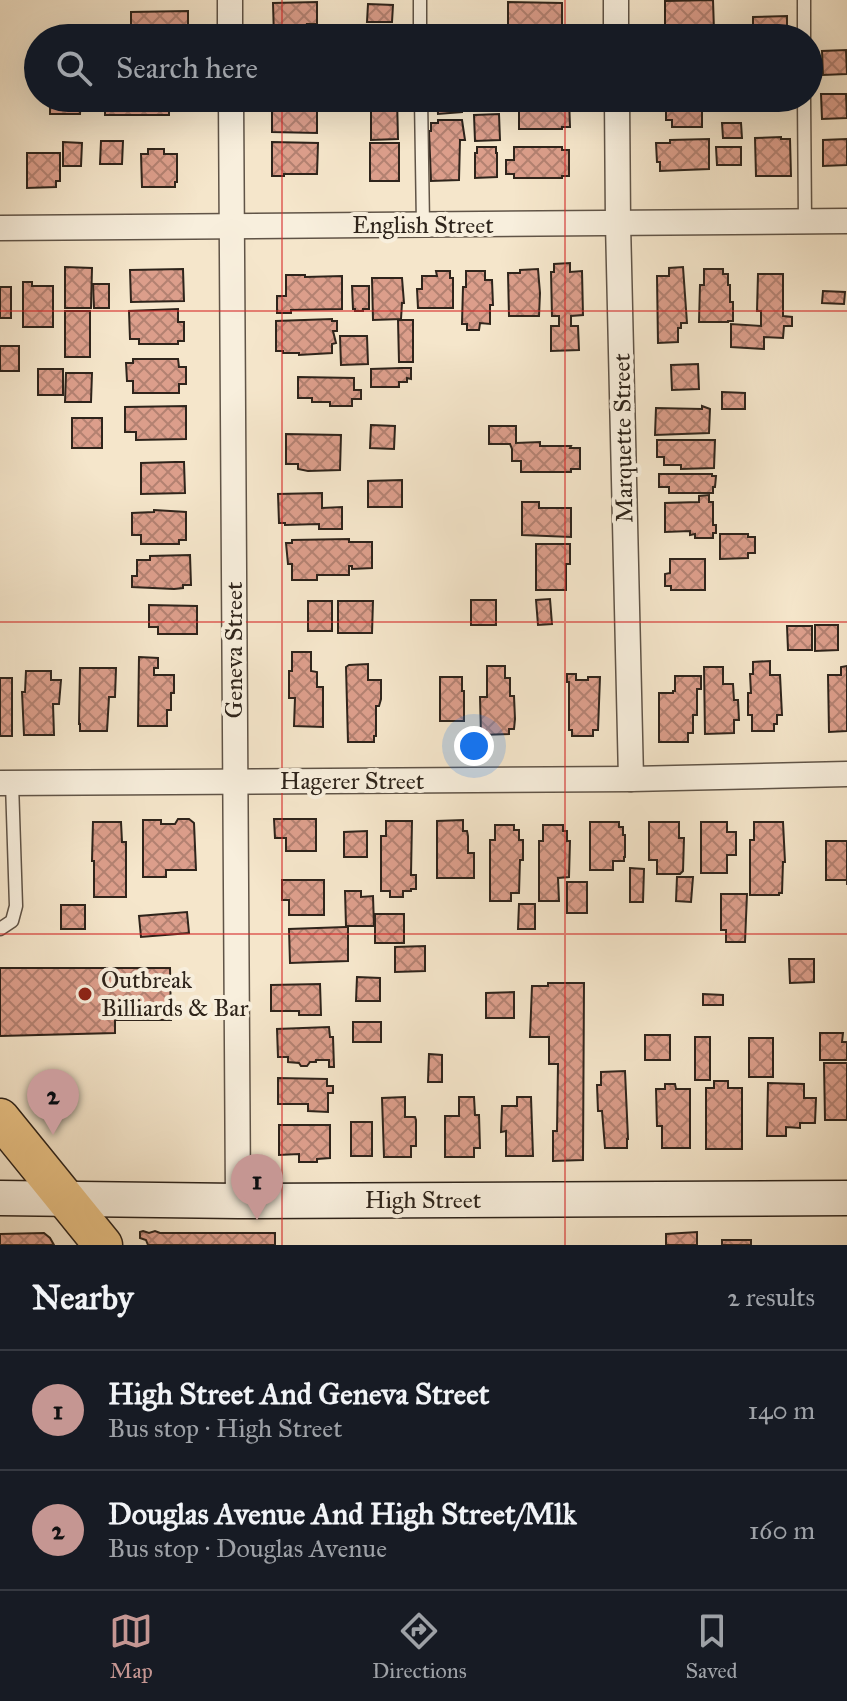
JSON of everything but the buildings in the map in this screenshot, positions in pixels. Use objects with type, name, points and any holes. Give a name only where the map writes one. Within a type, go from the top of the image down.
[{"type":"main road","points":[[0,1118],[103,1245]]},
{"type":"main road","name":"High Street","points":[[0,1198],[238,1201],[847,1198]]},
{"type":"street","points":[[230,0],[230,24]]},
{"type":"street","points":[[616,0],[616,24]]},
{"type":"street","name":"Geneva Street","points":[[231,112],[238,1201]]},
{"type":"street","name":"Marquette Street","points":[[617,112],[631,779]]},
{"type":"street","name":"English Street","points":[[0,228],[847,221]]},
{"type":"street","name":"Hagerer Street","points":[[6,783],[631,779],[847,774]]},
{"type":"lane","points":[[420,0],[420,24]]},
{"type":"lane","points":[[804,0],[804,24]]},
{"type":"lane","points":[[421,112],[423,225]]},
{"type":"lane","points":[[804,112],[805,222]]},
{"type":"lane","points":[[0,929],[12,921],[16,906],[6,783]]},
{"type":"place","name":"Outbreak Billiards & Bar","points":[[85,994]]},
{"type":"place","name":"Douglas Avenue And High Street/Mlk","points":[[53,1135]]},
{"type":"place","name":"High Street And Geneva Street","points":[[257,1220]]}]
